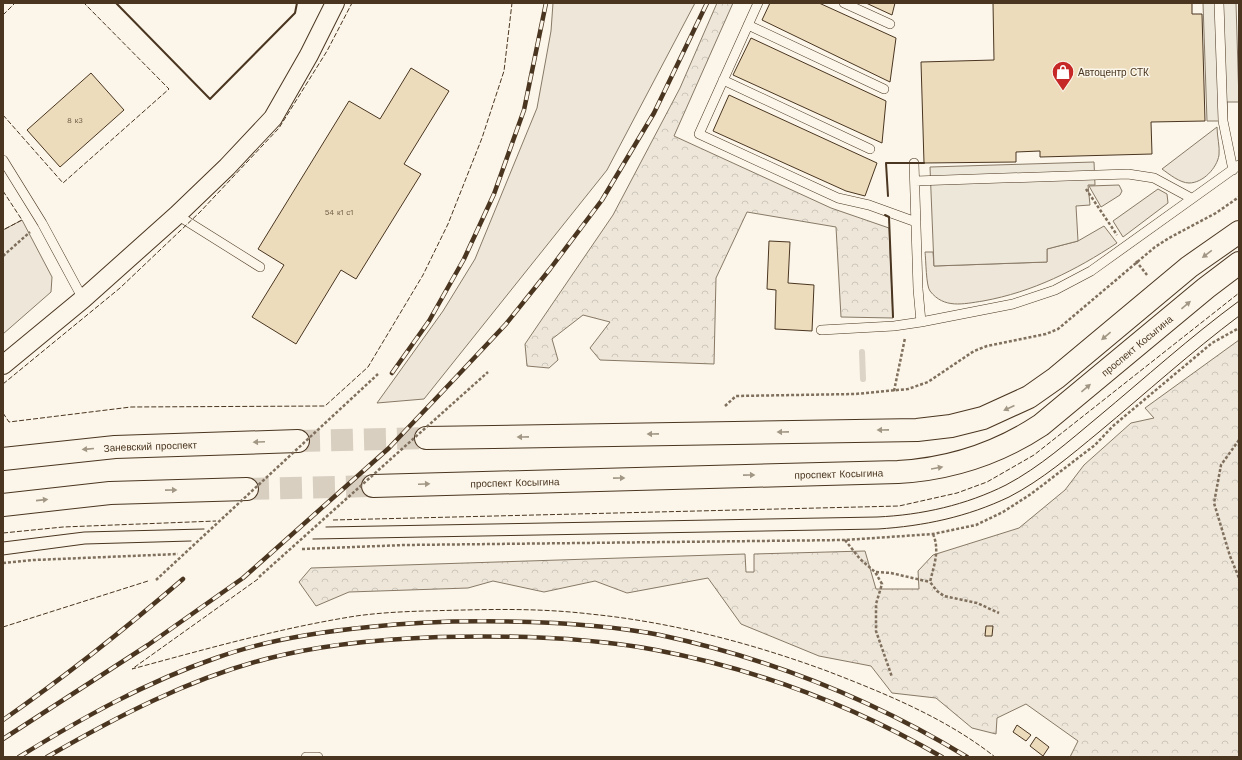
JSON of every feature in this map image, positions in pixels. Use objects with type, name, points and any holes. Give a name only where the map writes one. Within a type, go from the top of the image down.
[{"type":"main road","points":[[426,438],[917,430],[967,423],[1014,405],[1043,388],[1190,267],[1239,232]]},
{"type":"main road","name":"проспект Косыгина","points":[[373,486],[898,472],[924,470],[955,464],[991,452],[1014,441],[1041,425],[1206,288],[1239,263]]},
{"type":"main road","name":"Заневский проспект","points":[[3,459],[115,447],[298,441]]},
{"type":"main road","points":[[3,505],[110,493],[245,489]]},
{"type":"street","points":[[3,365],[83,299],[177,215],[227,168],[273,118],[309,54],[335,3]]},
{"type":"lane","points":[[758,3],[699,134],[838,198],[869,205],[916,222]]},
{"type":"lane","points":[[844,3],[890,24]]},
{"type":"lane","points":[[821,330],[921,322],[1013,304],[1054,290],[1091,271],[1191,198],[1236,168],[1223,121],[1219,3]]},
{"type":"lane","points":[[748,25],[884,89]]},
{"type":"lane","points":[[723,80],[870,149]]},
{"type":"lane","points":[[3,160],[42,223],[83,299]]},
{"type":"lane","points":[[914,163],[918,289],[921,322]]},
{"type":"lane","points":[[915,181],[1128,174],[1154,178],[1191,198]]},
{"type":"lane","points":[[177,215],[260,267]]},
{"type":"lane","points":[[306,757],[318,757]]},
{"type":"path","points":[[1077,175],[1125,247],[1148,277]]},
{"type":"path","points":[[726,406],[736,396],[856,394],[908,389],[928,382],[974,351],[987,346],[1046,334],[1058,329],[1137,262],[1169,238],[1197,224],[1239,197]]},
{"type":"path","points":[[3,256],[32,231]]},
{"type":"path","points":[[894,391],[908,324]]},
{"type":"path","points":[[302,549],[405,545],[845,540],[933,534],[976,525],[1018,503],[1095,445],[1113,426],[1212,344],[1239,328]]},
{"type":"path","points":[[259,577],[488,372]]},
{"type":"path","points":[[156,580],[378,374]]},
{"type":"path","points":[[1239,440],[1221,465],[1214,503],[1230,556],[1239,578]]},
{"type":"path","points":[[930,582],[937,550],[937,543],[933,534]]},
{"type":"path","points":[[845,540],[860,559],[875,572],[882,584],[876,604],[876,631],[892,677]]},
{"type":"path","points":[[3,563],[34,560],[178,554]]},
{"type":"path","points":[[875,572],[891,573],[930,582],[937,591],[944,596],[977,603],[998,613]]},
{"type":"green space","points":[[553,3],[695,3],[607,170],[424,399],[377,403],[443,311],[475,259],[537,108],[551,31]]},
{"type":"green space","points":[[717,3],[733,3],[674,136],[831,208],[889,228],[893,318],[841,317],[836,227],[747,212],[716,278],[714,364],[600,360],[590,348],[610,322],[583,315],[552,339],[558,360],[549,368],[527,366],[525,344],[613,215],[680,88]]},
{"type":"green space","points":[[1217,127],[1219,149],[1218,160],[1212,170],[1204,178],[1186,183],[1175,178],[1162,169]]},
{"type":"green space","points":[[1119,185],[1122,191],[1120,195],[1101,207],[1089,186]]},
{"type":"green space","points":[[1158,189],[1167,194],[1168,203],[1123,237],[1113,221]]},
{"type":"green space","points":[[22,220],[52,277],[51,292],[3,334],[3,230]]},
{"type":"green space","points":[[1104,226],[1117,243],[1070,271],[1037,286],[1001,297],[961,304],[941,301],[930,291],[927,279],[925,252],[933,252],[934,266],[1047,262],[1047,249],[1078,241]]},
{"type":"green space","points":[[1239,340],[1239,757],[1070,757],[1078,741],[1026,704],[997,718],[996,734],[972,728],[936,698],[892,693],[871,666],[819,656],[741,624],[708,578],[627,593],[595,581],[544,592],[493,581],[468,588],[349,592],[316,606],[299,582],[311,568],[745,554],[746,572],[754,572],[754,554],[865,551],[876,589],[919,589],[918,571],[933,555],[1019,528],[1065,490],[1084,465],[1131,423],[1154,418],[1145,408]]},
{"type":"shaded area","points":[[1203,3],[1236,3],[1239,102],[1227,102],[1227,121],[1207,121]]},
{"type":"shaded area","points":[[1094,162],[1095,185],[1088,185],[1090,205],[1076,206],[1078,241],[1047,249],[1047,262],[934,266],[930,167]]},
{"type":"building","points":[[770,3],[819,3],[896,38],[890,82],[762,20]]},
{"type":"building","points":[[866,3],[895,3],[892,15]]},
{"type":"building","name":"Автоцентр СТК","points":[[993,3],[1192,3],[1192,14],[1202,14],[1205,121],[1151,122],[1152,154],[1040,157],[1040,151],[1016,152],[1016,162],[924,163],[921,62],[994,60]]},
{"type":"building","points":[[751,38],[886,101],[882,143],[733,75]]},
{"type":"building","points":[[411,68],[449,91],[404,164],[421,174],[356,279],[341,270],[296,344],[252,317],[284,265],[258,249],[349,101],[380,119]]},
{"type":"building","points":[[91,73],[124,110],[60,167],[27,130]]},
{"type":"building","points":[[729,95],[877,163],[865,196],[846,191],[713,131]]},
{"type":"building","points":[[769,241],[790,242],[788,283],[814,285],[812,331],[775,329],[776,290],[767,289]]},
{"type":"building","points":[[986,626],[993,626],[992,636],[985,636]]},
{"type":"building","points":[[1017,725],[1031,735],[1026,741],[1013,732]]},
{"type":"building","points":[[1036,737],[1049,747],[1043,756],[1030,746]]},
{"type":"waterway","points":[[862,352],[863,379]]},
{"type":"tunnel","points":[[298,441],[426,438]]},
{"type":"tunnel","points":[[247,489],[373,486]]},
{"type":"tram line","points":[[326,527],[877,517],[911,514],[943,508],[991,492],[1019,478],[1031,470],[1116,402],[1185,343],[1239,301]]},
{"type":"tram line","points":[[313,539],[878,529],[929,523],[961,515],[993,504],[1009,497],[1045,475],[1239,316]]},
{"type":"tram line","points":[[3,542],[84,532],[204,529]]},
{"type":"tram line","points":[[3,555],[85,544],[191,541]]},
{"type":"railway","points":[[392,373],[429,321],[464,259],[494,194],[524,110],[546,3]]},
{"type":"railway","points":[[3,739],[148,645],[243,578],[389,448],[506,324],[602,200],[654,113],[707,3]]},
{"type":"railway","points":[[3,720],[95,652],[183,579]]},
{"type":"railway","points":[[19,757],[67,728],[115,702],[165,678],[253,646],[311,634],[350,629],[416,623],[485,621],[555,623],[594,626],[660,635],[700,644],[780,668],[857,699],[931,736],[967,757]]},
{"type":"railway","points":[[47,757],[154,700],[209,677],[266,659],[352,643],[396,639],[493,636],[602,642],[656,650],[693,658],[767,679],[804,692],[874,721],[942,757]]},
{"type":"fence","points":[[3,15],[15,3]]},
{"type":"fence","points":[[3,115],[63,183],[169,89],[84,3]]},
{"type":"fence","points":[[3,384],[120,288],[200,212],[279,128],[327,51],[352,3]]},
{"type":"fence","points":[[3,413],[9,422],[131,407],[325,406],[368,367],[423,275],[448,224],[482,138],[504,71],[512,3]]},
{"type":"fence","points":[[3,191],[22,220],[3,230]]},
{"type":"fence","points":[[333,520],[899,506],[957,493],[987,482],[1034,455],[1239,293]]},
{"type":"fence","points":[[3,533],[63,527],[216,521]]},
{"type":"fence","points":[[258,579],[132,669],[271,633],[370,614],[480,610],[574,612],[651,622],[710,635],[769,651],[827,671],[914,708],[956,730],[995,757]]},
{"type":"fence","points":[[3,627],[148,581]]},
{"type":"wall","points":[[116,3],[210,99],[295,13],[297,3]]},
{"type":"wall","points":[[888,196],[886,163],[924,163]]},
{"type":"wall","points":[[885,215],[889,217],[893,317]]},
{"type":"place","name":"Автоцентр СТК","points":[[1063,92]]}]
